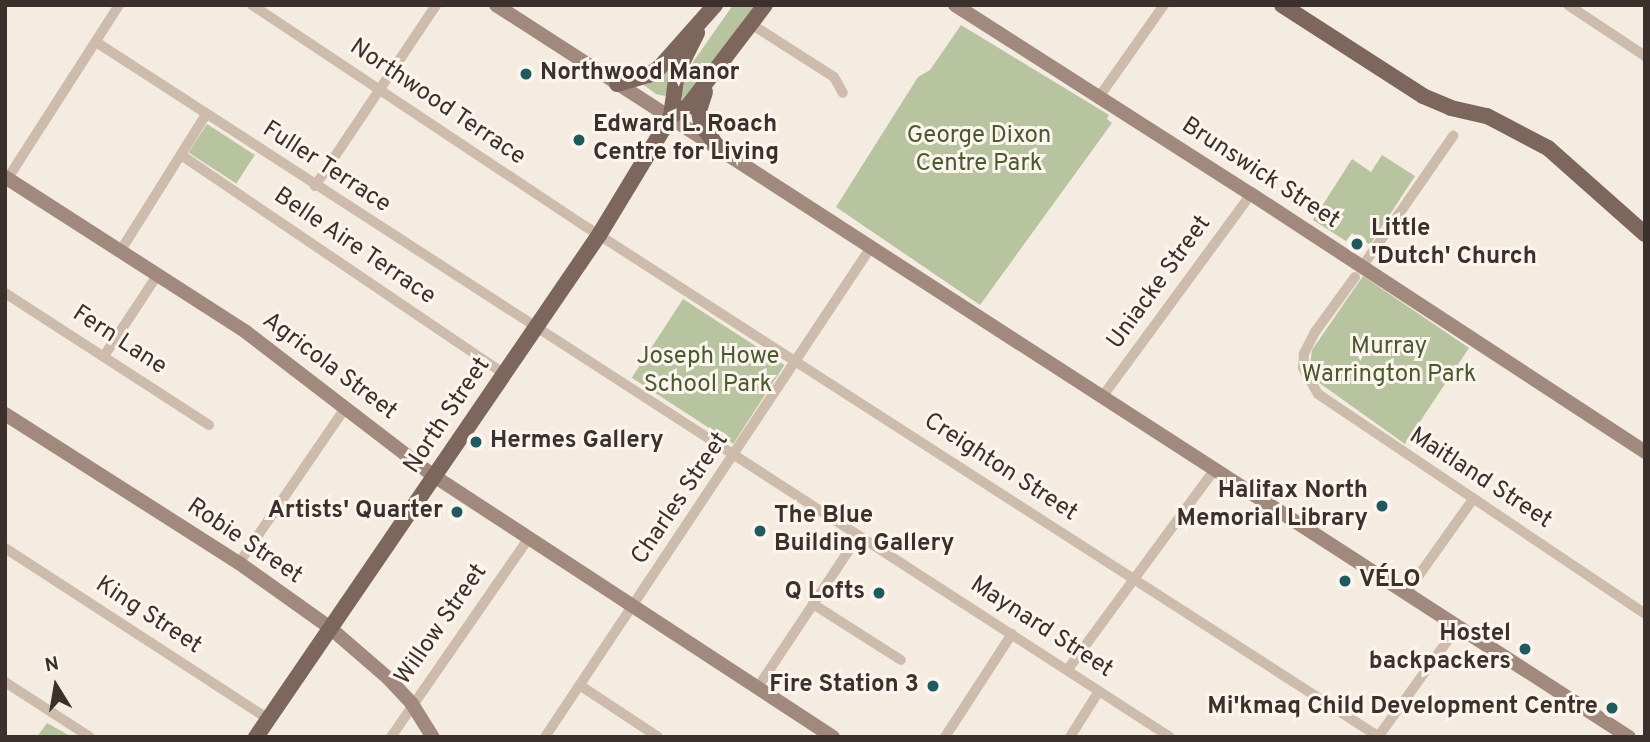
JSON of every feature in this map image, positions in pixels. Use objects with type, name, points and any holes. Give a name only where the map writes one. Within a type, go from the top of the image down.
[{"type":"main road","points":[[496,5],[1629,737]]},
{"type":"main road","name":"North Street","points":[[671,116],[688,106],[765,5]]},
{"type":"main road","name":"Brunswick Street","points":[[955,5],[1251,194],[1359,272],[1645,452]]},
{"type":"main road","points":[[617,84],[649,75],[715,6]]},
{"type":"main road","name":"North Street","points":[[256,737],[599,235],[671,116],[677,73],[690,45],[715,6]]},
{"type":"main road","points":[[1286,7],[1423,96],[1451,108],[1487,116],[1548,148],[1645,234]]},
{"type":"main road","points":[[714,74],[699,111],[701,124],[718,147]]},
{"type":"main road","name":"Agricola Street","points":[[7,177],[246,332],[434,476],[833,737]]},
{"type":"main road","name":"Robie Street","points":[[5,414],[239,563],[329,627],[388,678],[412,704],[433,737]]},
{"type":"street","name":"Northwood Terrace","points":[[252,5],[599,235]]},
{"type":"street","points":[[315,186],[436,5]]},
{"type":"street","points":[[1099,97],[1164,5]]},
{"type":"street","points":[[1568,5],[1645,56]]},
{"type":"street","points":[[7,177],[117,6]]},
{"type":"street","points":[[751,24],[834,77],[843,93]]},
{"type":"street","name":"Fuller Terrace","points":[[96,42],[205,116],[535,328]]},
{"type":"street","points":[[121,250],[205,116]]},
{"type":"street","points":[[1359,272],[1453,136]]},
{"type":"street","name":"Belle Aire Terrace","points":[[181,155],[504,374]]},
{"type":"street","name":"Uniacke Street","points":[[1102,397],[1251,194]]},
{"type":"street","name":"Creighton Street","points":[[599,235],[1378,737]]},
{"type":"street","name":"Charles Street","points":[[545,737],[634,608],[871,247]]},
{"type":"street","name":"Maitland Street","points":[[1359,272],[1315,332],[1304,354],[1303,368],[1318,394],[1645,614]]},
{"type":"street","points":[[104,356],[158,274]]},
{"type":"street","name":"Fern Lane","points":[[5,293],[209,425]]},
{"type":"street","name":"Maynard Street","points":[[535,328],[1170,737]]},
{"type":"street","points":[[239,563],[346,407]]},
{"type":"street","points":[[1068,669],[1214,470]]},
{"type":"street","points":[[1407,592],[1473,499]]},
{"type":"street","points":[[758,687],[859,535]]},
{"type":"street","name":"Willow Street","points":[[391,737],[528,538]]},
{"type":"street","name":"King Street","points":[[5,548],[268,719]]},
{"type":"street","points":[[813,604],[901,660]]},
{"type":"street","points":[[1378,737],[1458,626]]},
{"type":"street","points":[[945,737],[1012,634]]},
{"type":"street","points":[[5,682],[90,737]]},
{"type":"street","points":[[581,685],[658,737]]},
{"type":"street","points":[[1070,737],[1099,691]]},
{"type":"green space","points":[[733,5],[755,5],[682,102],[681,84],[686,72]]},
{"type":"green space","name":"George Dixon Centre Park","points":[[961,25],[1109,115],[1107,119],[1112,123],[980,305],[836,207],[918,77],[930,70]]},
{"type":"green space","points":[[675,62],[665,96],[656,94],[641,83]]},
{"type":"green space","points":[[207,124],[255,155],[236,184],[188,153]]},
{"type":"green space","points":[[1382,155],[1415,176],[1370,245],[1352,233],[1346,241],[1313,220],[1352,159],[1371,172]]},
{"type":"green space","name":"Murray Warrington Park","points":[[1363,276],[1469,348],[1405,444],[1318,382],[1310,365],[1312,350]]},
{"type":"green space","name":"Joseph Howe School Park","points":[[683,299],[784,365],[733,444],[632,378]]},
{"type":"green space","points":[[47,723],[70,736],[37,737]]},
{"type":"place","name":"Northwood Manor","points":[[526,74]]},
{"type":"place","name":"Edward L. Roach Centre for Living","points":[[579,140]]},
{"type":"place","name":"Little 'Dutch' Church","points":[[1357,244]]},
{"type":"place","name":"Hermes Gallery","points":[[476,442]]},
{"type":"place","name":"Halifax North Memorial Library","points":[[1382,506]]},
{"type":"place","name":"Artists' Quarter","points":[[457,512]]},
{"type":"place","name":"The Blue Building Gallery","points":[[760,531]]},
{"type":"place","name":"VÉLO","points":[[1345,581]]},
{"type":"place","name":"Q Lofts","points":[[879,593]]},
{"type":"place","name":"Hostel backpackers","points":[[1525,649]]},
{"type":"place","name":"Fire Station 3","points":[[933,686]]},
{"type":"place","name":"Mi'kmaq Child Development Centre","points":[[1612,708]]}]
